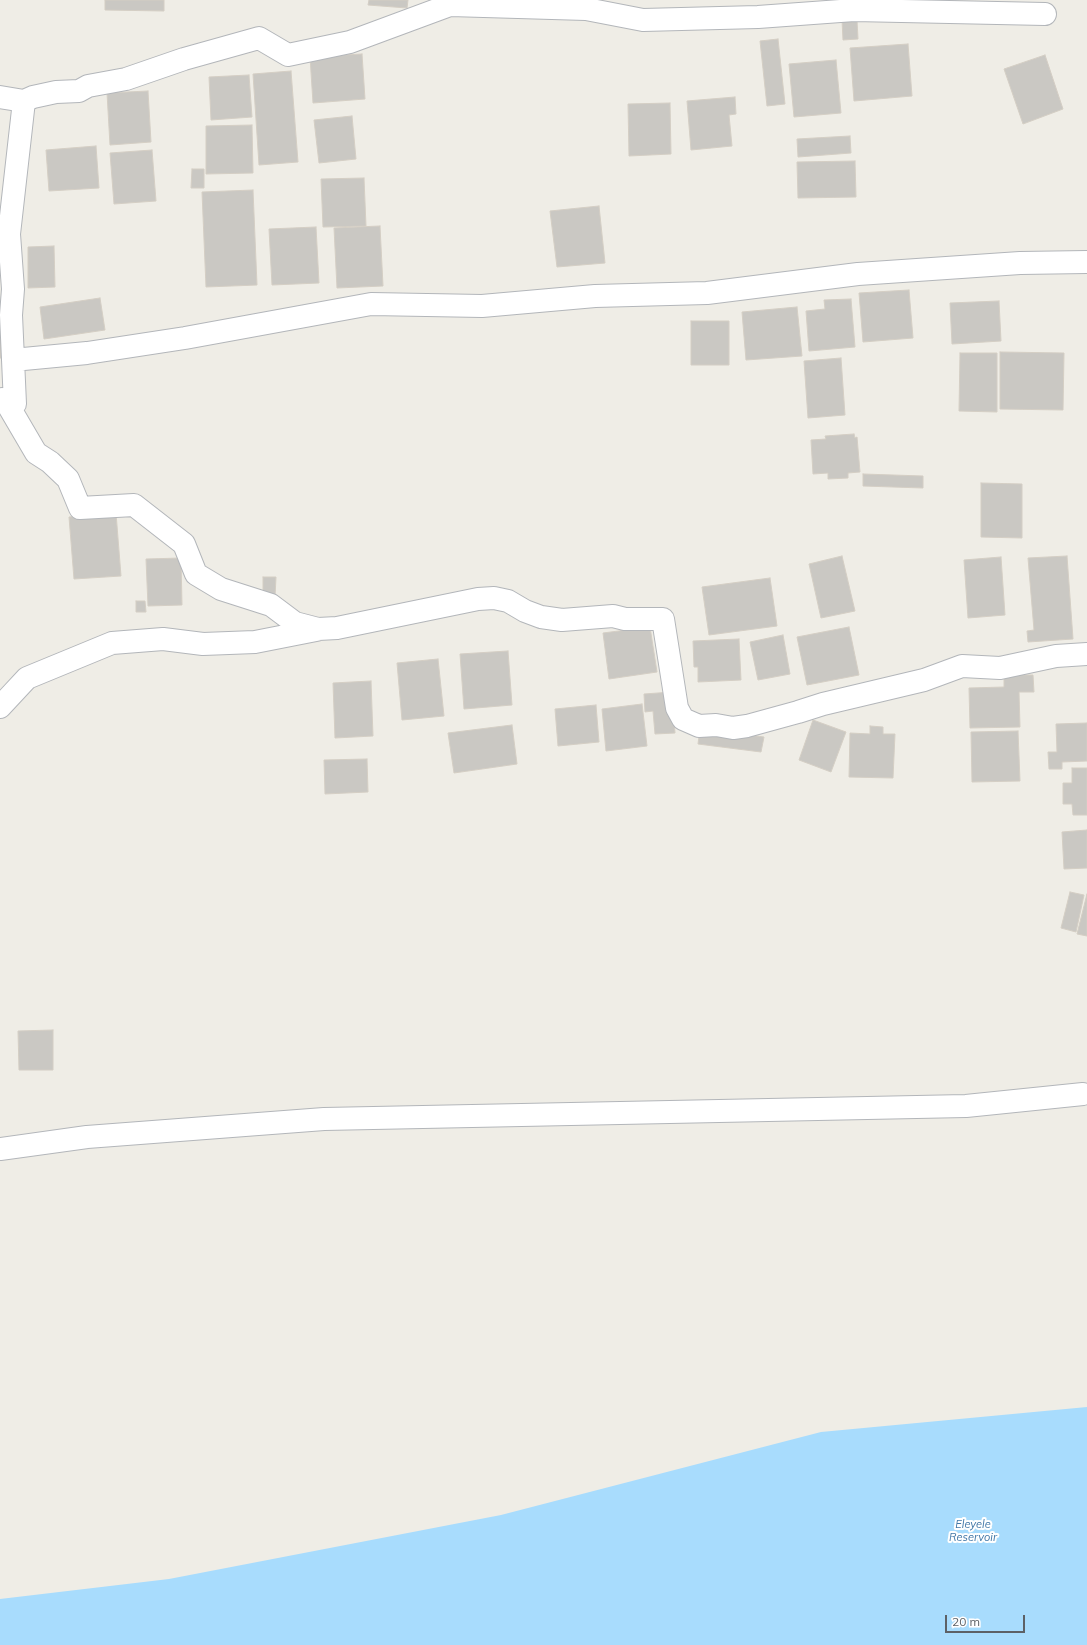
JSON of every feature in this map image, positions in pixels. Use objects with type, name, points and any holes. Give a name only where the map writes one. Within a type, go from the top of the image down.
[{"type":"street","points":[[0,97],[24,101],[33,97],[56,92],[79,91],[88,86],[126,79],[184,59],[259,38],[288,55],[350,42],[450,5],[586,9],[643,20],[758,17],[854,10],[1045,14]]},
{"type":"street","points":[[2,400],[15,404],[11,315],[13,289],[8,234],[24,101]]},
{"type":"street","points":[[13,360],[87,353],[185,338],[371,304],[482,306],[595,296],[707,293],[858,274],[1020,263],[1087,262]]},
{"type":"street","points":[[2,400],[36,453],[50,462],[68,479],[80,508],[134,506],[184,544],[196,574],[221,589],[271,605],[295,623],[318,629]]},
{"type":"street","points":[[0,707],[27,678],[112,643],[163,639],[203,644],[255,642],[318,629],[337,628],[478,599],[494,598],[508,601],[525,611],[541,617],[562,620],[613,616],[626,618],[663,619],[677,708],[683,719],[699,726],[716,725],[733,728],[747,726],[823,704],[924,680],[962,666],[1000,668],[1056,656],[1087,654]]},
{"type":"street","points":[[0,1149],[87,1137],[324,1119],[966,1106],[1083,1094]]},
{"type":"water","name":"Eleyele Reservoir","points":[[1087,1407],[1087,1645],[0,1645],[0,1599],[169,1579],[501,1515],[821,1432]]},
{"type":"building","points":[[105,0],[164,0],[164,11],[105,10]]},
{"type":"building","points":[[369,0],[408,0],[407,8],[368,5]]},
{"type":"building","points":[[842,20],[857,20],[858,39],[843,40]]},
{"type":"building","points":[[778,39],[785,104],[767,106],[760,41]]},
{"type":"building","points":[[908,44],[912,96],[854,101],[850,48]]},
{"type":"building","points":[[362,54],[365,99],[313,103],[310,57]]},
{"type":"building","points":[[1045,55],[1063,109],[1023,124],[1004,69]]},
{"type":"building","points":[[836,60],[841,113],[794,117],[789,64]]},
{"type":"building","points":[[291,71],[298,162],[259,165],[253,74]]},
{"type":"building","points":[[249,75],[252,117],[211,120],[209,77]]},
{"type":"building","points":[[148,91],[151,142],[110,145],[107,93]]},
{"type":"building","points":[[735,97],[736,114],[729,115],[732,146],[691,150],[687,101]]},
{"type":"building","points":[[670,103],[671,154],[629,156],[628,104]]},
{"type":"building","points":[[352,116],[356,159],[319,163],[314,120]]},
{"type":"building","points":[[252,125],[253,173],[206,174],[206,126]]},
{"type":"building","points":[[850,136],[851,153],[798,157],[797,139]]},
{"type":"building","points":[[96,146],[99,188],[49,191],[46,150]]},
{"type":"building","points":[[152,150],[156,201],[114,204],[110,153]]},
{"type":"building","points":[[855,161],[856,197],[798,198],[797,162]]},
{"type":"building","points":[[192,169],[204,169],[204,188],[191,188]]},
{"type":"building","points":[[364,178],[366,226],[323,227],[321,179]]},
{"type":"building","points":[[253,190],[257,285],[206,287],[202,192]]},
{"type":"building","points":[[599,206],[605,263],[557,267],[550,211]]},
{"type":"building","points":[[380,226],[383,286],[337,288],[334,228]]},
{"type":"building","points":[[316,227],[319,283],[272,285],[269,229]]},
{"type":"building","points":[[54,246],[55,287],[28,288],[28,247]]},
{"type":"building","points":[[909,290],[913,338],[863,342],[859,293]]},
{"type":"building","points":[[100,298],[105,330],[44,339],[40,307]]},
{"type":"building","points":[[851,299],[855,347],[809,351],[806,311],[825,309],[824,300]]},
{"type":"building","points":[[999,301],[1001,341],[952,344],[950,303]]},
{"type":"building","points":[[797,307],[802,356],[746,360],[742,312]]},
{"type":"building","points":[[0,318],[2,318],[1,358],[0,358]]},
{"type":"building","points":[[691,321],[729,321],[729,365],[691,365]]},
{"type":"building","points":[[1000,352],[1064,353],[1063,410],[1000,409]]},
{"type":"building","points":[[960,353],[997,353],[997,412],[959,411]]},
{"type":"building","points":[[841,358],[845,415],[808,418],[804,361]]},
{"type":"building","points":[[854,434],[855,438],[857,437],[860,472],[848,473],[848,478],[828,479],[828,473],[813,474],[811,440],[826,439],[825,436]]},
{"type":"building","points":[[863,474],[923,476],[923,488],[863,486]]},
{"type":"building","points":[[981,483],[1022,484],[1022,538],[981,537]]},
{"type":"building","points":[[116,513],[121,576],[74,579],[69,517]]},
{"type":"building","points":[[842,556],[855,611],[821,618],[809,564]]},
{"type":"building","points":[[1067,556],[1073,639],[1028,642],[1027,631],[1034,630],[1028,558]]},
{"type":"building","points":[[1001,557],[1005,615],[968,618],[964,560]]},
{"type":"building","points":[[181,558],[182,605],[148,606],[146,559]]},
{"type":"building","points":[[263,577],[276,577],[275,597],[263,596]]},
{"type":"building","points":[[770,578],[777,626],[709,635],[702,587]]},
{"type":"building","points":[[136,601],[145,601],[146,612],[136,612]]},
{"type":"building","points":[[650,627],[657,672],[609,679],[603,633]]},
{"type":"building","points":[[849,627],[859,675],[807,685],[797,637]]},
{"type":"building","points":[[783,635],[790,674],[758,680],[750,642]]},
{"type":"building","points":[[739,639],[741,680],[698,682],[698,667],[694,667],[693,641]]},
{"type":"building","points":[[508,651],[512,705],[464,709],[460,654]]},
{"type":"building","points":[[438,659],[444,716],[402,720],[397,663]]},
{"type":"building","points":[[1004,675],[1033,675],[1034,692],[1019,692],[1020,727],[970,728],[969,688],[1004,687]]},
{"type":"building","points":[[371,681],[373,736],[335,738],[333,683]]},
{"type":"building","points":[[672,692],[675,733],[655,734],[653,711],[645,712],[644,694]]},
{"type":"building","points":[[642,704],[647,746],[606,751],[602,709]]},
{"type":"building","points":[[596,705],[599,742],[558,746],[555,709]]},
{"type":"building","points":[[813,720],[846,732],[831,772],[799,760]]},
{"type":"building","points":[[1087,723],[1087,761],[1062,762],[1062,769],[1049,769],[1048,752],[1057,752],[1056,724]]},
{"type":"building","points":[[512,725],[517,764],[454,773],[448,733]]},
{"type":"building","points":[[870,726],[883,727],[883,734],[895,734],[893,778],[849,777],[850,733],[870,734]]},
{"type":"building","points":[[700,728],[764,737],[761,752],[698,744]]},
{"type":"building","points":[[1018,731],[1020,781],[972,782],[971,732]]},
{"type":"building","points":[[367,759],[368,792],[325,794],[324,760]]},
{"type":"building","points":[[1072,768],[1087,768],[1087,815],[1073,815],[1072,804],[1063,804],[1063,783],[1072,783]]},
{"type":"building","points":[[1087,830],[1087,868],[1064,869],[1062,832]]},
{"type":"building","points":[[1070,892],[1084,895],[1076,932],[1061,928]]},
{"type":"building","points":[[1087,894],[1087,936],[1077,934]]},
{"type":"building","points":[[53,1030],[53,1070],[19,1070],[18,1031]]}]
